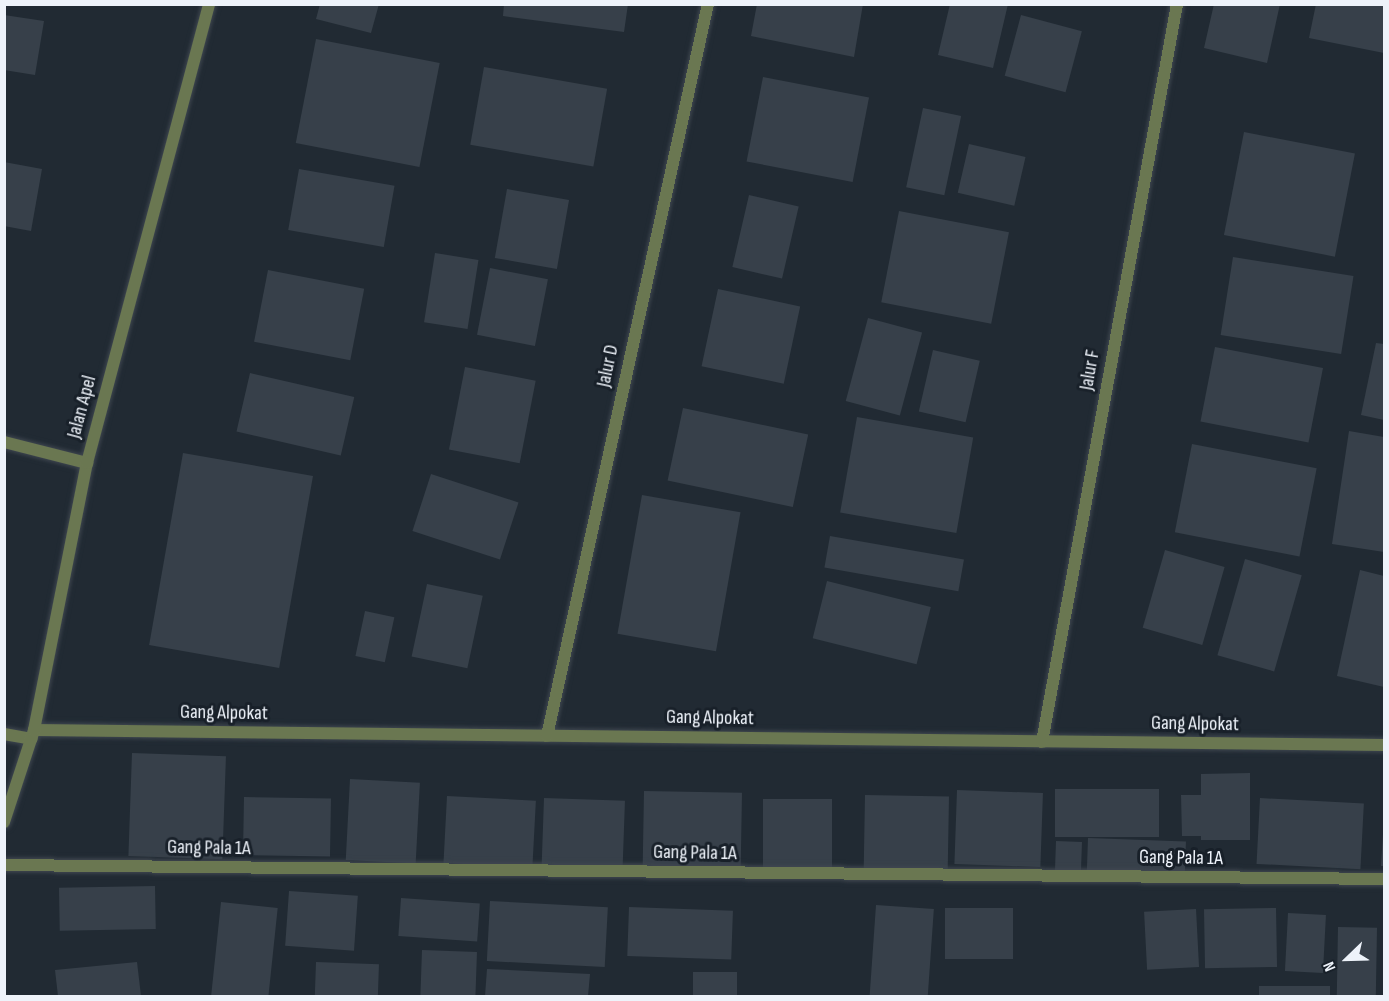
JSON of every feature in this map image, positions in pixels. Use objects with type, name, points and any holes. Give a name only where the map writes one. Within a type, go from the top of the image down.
[{"type":"street","name":"Jalan Apel","points":[[4,822],[33,735],[87,463],[209,4]]},
{"type":"street","name":"Jalur D","points":[[547,736],[708,4]]},
{"type":"street","name":"Jalur F","points":[[1042,742],[1177,4]]},
{"type":"street","points":[[4,442],[87,463]]},
{"type":"street","name":"Gang Alpokat","points":[[4,734],[547,736],[1384,745]]},
{"type":"street","name":"Gang Pala 1A","points":[[4,865],[1384,879]]},
{"type":"building","points":[[320,4],[379,4],[371,33],[316,19]]},
{"type":"building","points":[[504,4],[628,4],[624,32],[503,16]]},
{"type":"building","points":[[757,4],[863,4],[854,57],[751,36]]},
{"type":"building","points":[[950,4],[1008,4],[993,68],[938,55]]},
{"type":"building","points":[[1214,4],[1280,4],[1267,63],[1204,48]]},
{"type":"building","points":[[1316,4],[1384,4],[1384,53],[1309,38]]},
{"type":"building","points":[[4,15],[44,21],[35,75],[4,70]]},
{"type":"building","points":[[1021,15],[1082,31],[1066,92],[1005,76]]},
{"type":"building","points":[[316,39],[440,63],[419,167],[296,143]]},
{"type":"building","points":[[484,67],[607,89],[593,167],[470,145]]},
{"type":"building","points":[[763,77],[869,98],[853,182],[747,161]]},
{"type":"building","points":[[923,108],[961,116],[944,195],[906,187]]},
{"type":"building","points":[[1244,132],[1355,154],[1335,257],[1224,235]]},
{"type":"building","points":[[969,144],[1026,157],[1014,206],[958,193]]},
{"type":"building","points":[[4,162],[42,169],[31,231],[4,226]]},
{"type":"building","points":[[299,169],[395,186],[384,247],[288,230]]},
{"type":"building","points":[[507,189],[569,200],[557,269],[495,258]]},
{"type":"building","points":[[749,195],[799,206],[782,279],[732,267]]},
{"type":"building","points":[[899,211],[1009,232],[991,324],[881,302]]},
{"type":"building","points":[[435,253],[478,260],[468,329],[424,322]]},
{"type":"building","points":[[1233,257],[1353,276],[1341,354],[1221,335]]},
{"type":"building","points":[[490,268],[548,279],[535,346],[477,335]]},
{"type":"building","points":[[268,270],[364,289],[350,360],[254,342]]},
{"type":"building","points":[[718,289],[800,306],[784,384],[702,366]]},
{"type":"building","points":[[868,318],[922,332],[900,416],[846,401]]},
{"type":"building","points":[[1376,343],[1384,344],[1384,420],[1361,415]]},
{"type":"building","points":[[1215,347],[1323,368],[1308,443],[1200,422]]},
{"type":"building","points":[[933,350],[980,361],[966,422],[919,411]]},
{"type":"building","points":[[465,367],[536,381],[520,463],[449,449]]},
{"type":"building","points":[[250,373],[354,397],[341,456],[237,431]]},
{"type":"building","points":[[683,408],[808,435],[793,507],[668,480]]},
{"type":"building","points":[[857,417],[973,437],[956,533],[840,513]]},
{"type":"building","points":[[1349,431],[1384,437],[1384,552],[1332,544]]},
{"type":"building","points":[[1192,444],[1317,468],[1299,557],[1175,532]]},
{"type":"building","points":[[183,453],[313,476],[279,668],[149,645]]},
{"type":"building","points":[[431,474],[518,502],[500,559],[412,531]]},
{"type":"building","points":[[642,495],[740,512],[716,651],[618,634]]},
{"type":"building","points":[[830,536],[964,560],[958,591],[824,568]]},
{"type":"building","points":[[1165,550],[1225,567],[1202,645],[1143,628]]},
{"type":"building","points":[[1245,559],[1302,575],[1274,671],[1217,655]]},
{"type":"building","points":[[1360,570],[1384,576],[1384,687],[1337,676]]},
{"type":"building","points":[[827,581],[931,607],[917,664],[813,638]]},
{"type":"building","points":[[427,584],[483,596],[467,668],[412,656]]},
{"type":"building","points":[[365,611],[394,617],[385,662],[355,656]]},
{"type":"building","points":[[132,753],[226,756],[222,859],[128,856]]},
{"type":"building","points":[[1250,773],[1250,840],[1201,840],[1201,836],[1182,836],[1181,795],[1201,795],[1201,774]]},
{"type":"building","points":[[350,779],[420,783],[416,864],[346,860]]},
{"type":"building","points":[[1055,789],[1159,789],[1159,837],[1055,837]]},
{"type":"building","points":[[957,790],[1043,793],[1040,867],[954,864]]},
{"type":"building","points":[[644,791],[742,793],[741,868],[643,866]]},
{"type":"building","points":[[865,795],[949,796],[948,870],[864,869]]},
{"type":"building","points":[[447,796],[536,801],[532,868],[443,863]]},
{"type":"building","points":[[244,797],[331,799],[330,857],[243,855]]},
{"type":"building","points":[[544,798],[625,801],[623,871],[542,868]]},
{"type":"building","points":[[1260,798],[1364,803],[1360,869],[1257,864]]},
{"type":"building","points":[[763,799],[832,799],[832,869],[763,869]]},
{"type":"building","points":[[1383,834],[1384,866],[1381,866]]},
{"type":"building","points":[[1088,838],[1186,841],[1185,875],[1087,872]]},
{"type":"building","points":[[1056,841],[1082,842],[1081,874],[1055,873]]},
{"type":"building","points":[[155,886],[156,929],[60,931],[59,888]]},
{"type":"building","points":[[289,891],[358,896],[354,951],[285,946]]},
{"type":"building","points":[[401,898],[480,904],[477,941],[398,936]]},
{"type":"building","points":[[490,901],[608,907],[605,967],[487,961]]},
{"type":"building","points":[[221,902],[278,908],[268,996],[211,995]]},
{"type":"building","points":[[876,905],[934,909],[928,996],[870,996]]},
{"type":"building","points":[[629,907],[733,911],[731,960],[627,956]]},
{"type":"building","points":[[945,908],[1013,908],[1013,959],[945,959]]},
{"type":"building","points":[[1276,908],[1277,967],[1205,968],[1204,909]]},
{"type":"building","points":[[1196,909],[1199,967],[1147,970],[1144,912]]},
{"type":"building","points":[[1288,913],[1326,915],[1323,973],[1285,971]]},
{"type":"building","points":[[1338,927],[1377,928],[1376,996],[1337,996]]},
{"type":"building","points":[[422,950],[477,952],[475,996],[420,996]]},
{"type":"building","points":[[137,962],[141,996],[58,996],[55,970]]},
{"type":"building","points":[[316,962],[379,964],[378,996],[315,996]]},
{"type":"building","points":[[487,969],[590,974],[588,996],[485,996]]},
{"type":"building","points":[[693,972],[737,972],[737,996],[693,996]]},
{"type":"building","points":[[1259,986],[1330,986],[1330,996],[1259,996]]}]
